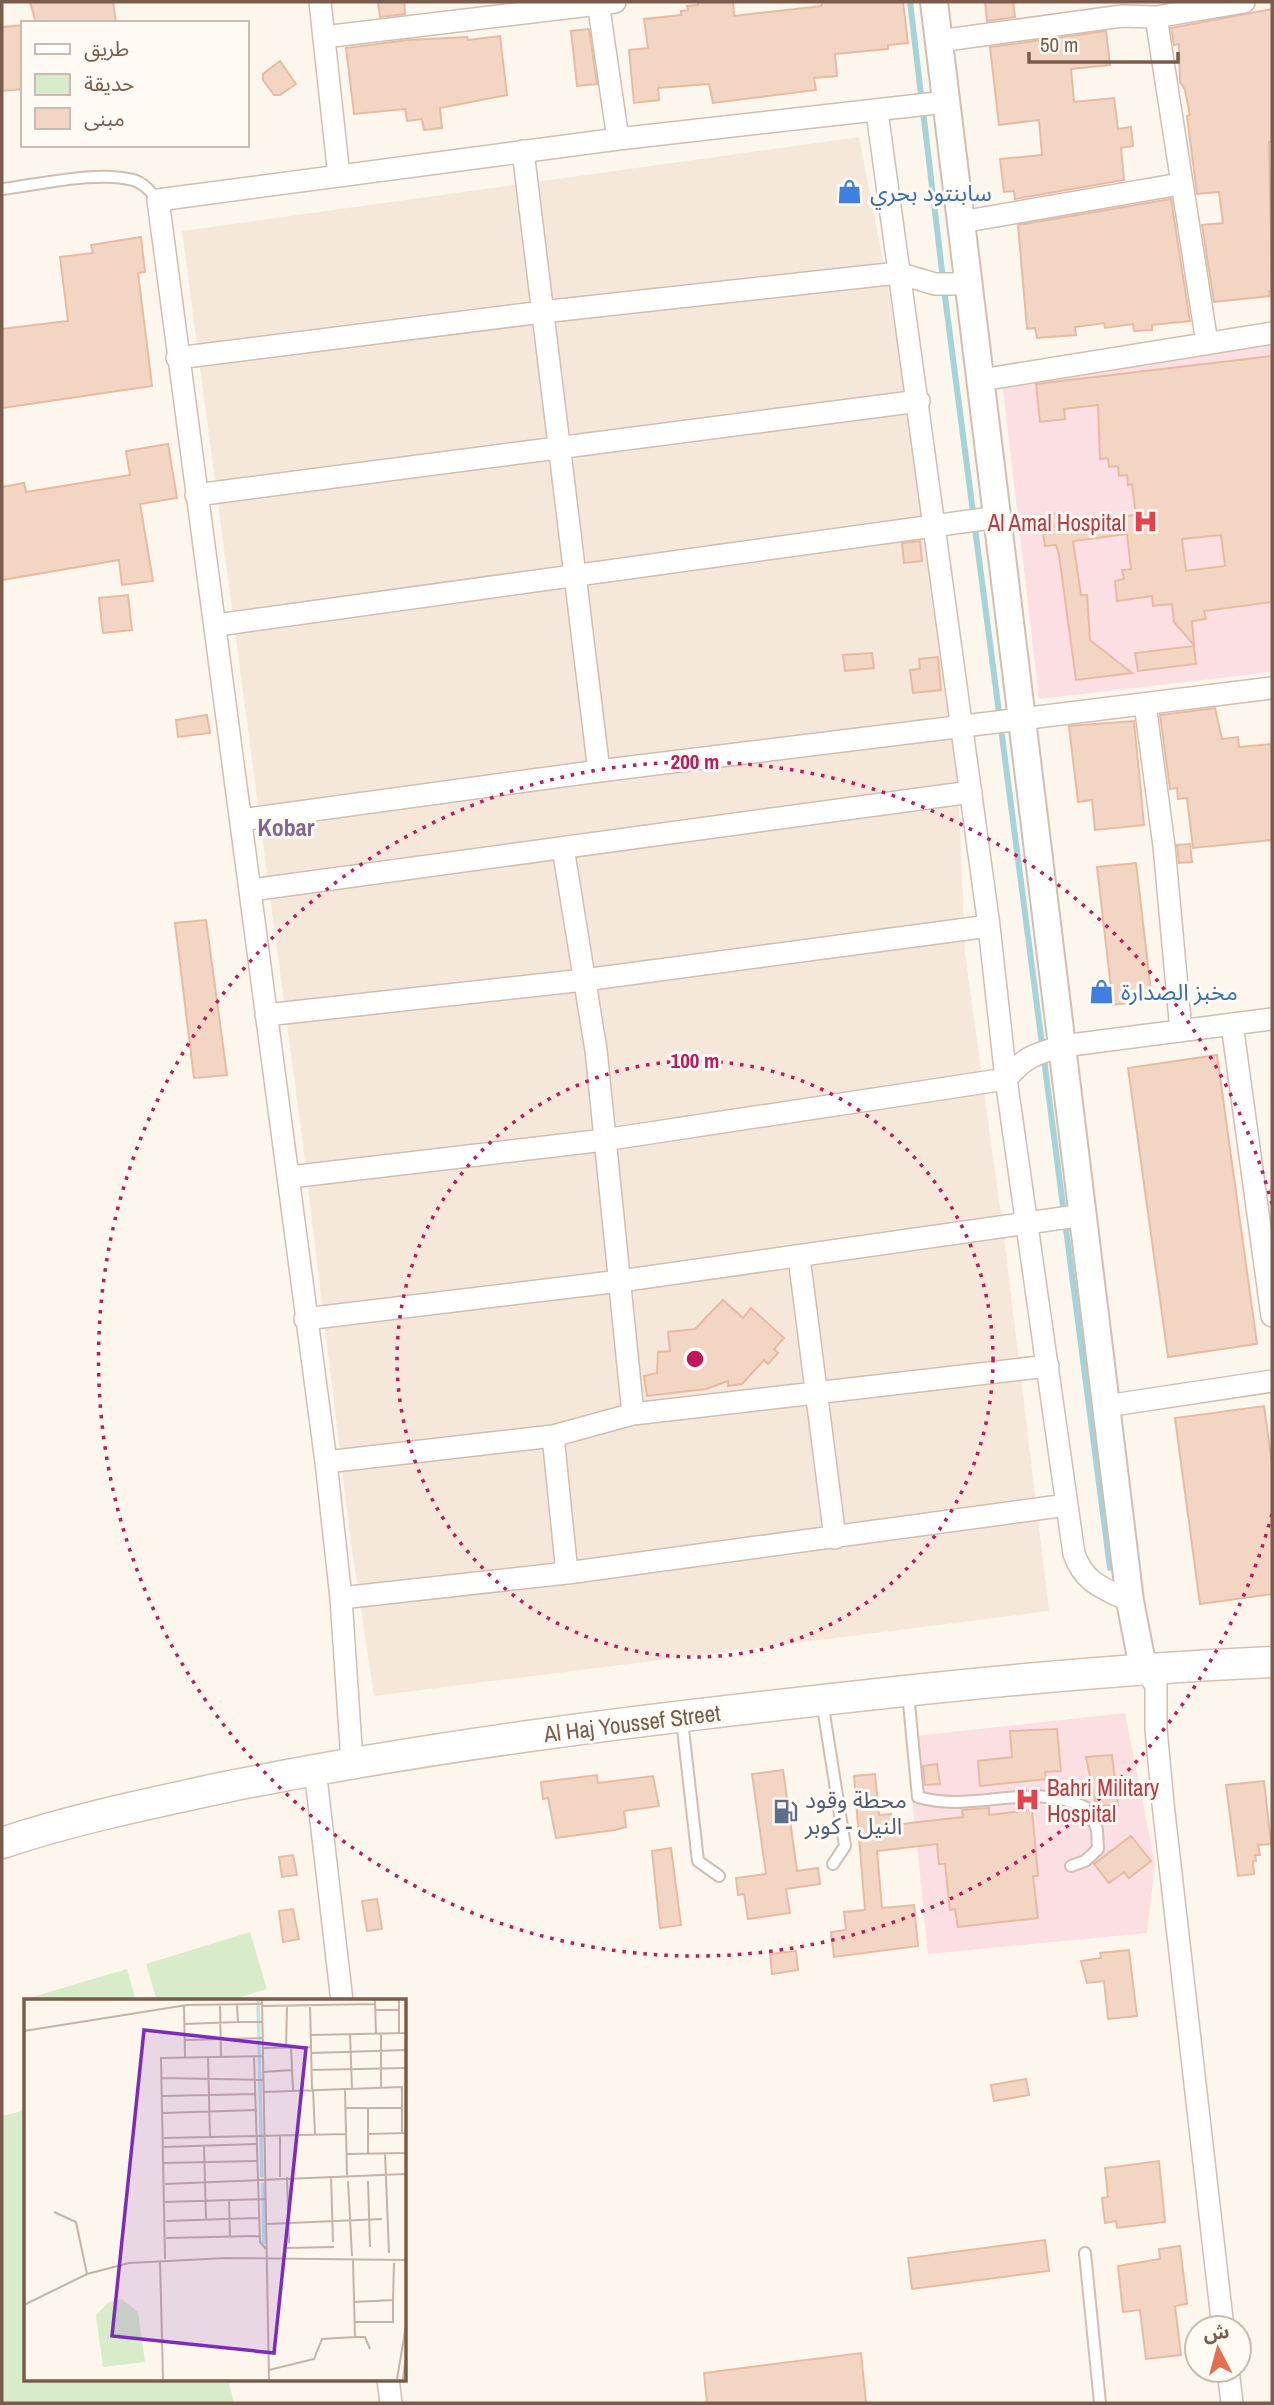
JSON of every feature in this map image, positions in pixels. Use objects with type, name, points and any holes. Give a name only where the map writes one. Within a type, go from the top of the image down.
[{"type":"main road","name":"Al Haj Youssef Street","points":[[2,1843],[75,1819],[315,1769],[471,1743],[908,1690],[1143,1668],[1272,1662]]},
{"type":"street","points":[[320,2],[339,176]]},
{"type":"street","points":[[324,37],[604,2],[618,139]]},
{"type":"street","points":[[934,2],[939,41],[930,104],[961,222],[952,283],[981,380],[982,518],[1023,720],[1050,1049],[1071,1216],[1106,1406],[1130,1601],[1143,1668],[1156,1685],[1156,1729],[1162,1792],[1221,2314]]},
{"type":"street","points":[[939,41],[1122,9],[1156,17],[1244,2]]},
{"type":"street","points":[[1156,17],[1180,184],[1207,343]]},
{"type":"street","points":[[352,1762],[341,1598],[326,1462],[305,1319],[290,1177],[266,1015],[217,625],[196,495],[158,200],[618,139],[930,104]]},
{"type":"street","points":[[877,111],[898,273],[919,401],[989,926],[1006,1079],[1029,1222],[1074,1554],[1080,1571],[1097,1586],[1130,1601]]},
{"type":"street","points":[[523,151],[599,771]]},
{"type":"street","points":[[961,222],[1180,184]]},
{"type":"street","points":[[177,358],[542,312],[898,273],[952,283]]},
{"type":"street","points":[[981,380],[1272,334]]},
{"type":"street","points":[[196,495],[919,401]]},
{"type":"street","points":[[217,625],[982,518]]},
{"type":"street","points":[[241,820],[599,771],[1272,688]]},
{"type":"street","points":[[1145,704],[1164,846],[1181,1031]]},
{"type":"street","points":[[251,890],[971,792]]},
{"type":"street","points":[[563,848],[596,1051],[633,1414]]},
{"type":"street","points":[[266,1015],[584,980],[989,926]]},
{"type":"street","points":[[290,1177],[604,1140],[1006,1079],[1021,1060],[1050,1049],[1272,1019]]},
{"type":"street","points":[[1232,1024],[1272,1316]]},
{"type":"street","points":[[305,1319],[799,1257],[1071,1216]]},
{"type":"street","points":[[799,1257],[835,1538]]},
{"type":"street","points":[[326,1462],[553,1436],[633,1414],[1048,1366]]},
{"type":"street","points":[[1106,1406],[1272,1381]]},
{"type":"street","points":[[553,1436],[568,1573]]},
{"type":"street","points":[[341,1598],[568,1573],[1067,1505]]},
{"type":"street","points":[[315,1769],[342,1999]]},
{"type":"street","points":[[388,2380],[391,2403]]},
{"type":"street","points":[[1230,2384],[1232,2403]]},
{"type":"lane","points":[[2,190],[98,178],[134,180],[148,188],[158,200]]},
{"type":"lane","points":[[908,1690],[918,1797],[944,1803],[998,1796],[1050,1795],[1072,1800],[1089,1809],[1097,1830],[1098,1849],[1085,1861],[1071,1866]]},
{"type":"lane","points":[[822,1699],[845,1846],[833,1864]]},
{"type":"lane","points":[[682,1717],[698,1861],[719,1876]]},
{"type":"lane","points":[[1085,2253],[1100,2403]]},
{"type":"shaded area","points":[[859,137],[913,415],[956,730],[965,953],[1004,1237],[1049,1611],[374,1696],[351,1543],[302,1138],[182,231]]},
{"type":"shaded area","name":"Al Amal Hospital","points":[[1272,340],[1272,672],[1039,699],[1001,372]]},
{"type":"shaded area","name":"Bahri Military Hospital","points":[[1125,1713],[1155,1864],[1147,1933],[928,1954],[906,1737]]},
{"type":"green space","points":[[250,1932],[267,1989],[234,1999],[156,1999],[146,1964]]},
{"type":"green space","points":[[127,1969],[135,1999],[25,1999]]},
{"type":"green space","points":[[24,2110],[24,2380],[228,2380],[234,2403],[2,2403],[2,2116]]},
{"type":"building","points":[[30,2],[113,2],[116,21],[35,21]]},
{"type":"building","points":[[378,2],[404,2],[405,14],[380,17]]},
{"type":"building","points":[[698,2],[733,2],[734,16],[822,6],[821,2],[903,2],[908,43],[888,45],[888,49],[835,54],[837,76],[814,78],[816,90],[713,103],[709,84],[658,88],[659,100],[634,103],[629,50],[648,48],[644,19],[681,15],[681,11],[688,10],[687,6],[698,5]]},
{"type":"building","points":[[985,2],[1013,2],[1015,17],[987,21]]},
{"type":"building","points":[[1272,9],[1272,142],[1269,142],[1272,291],[1269,291],[1270,296],[1214,302],[1202,225],[1223,223],[1219,192],[1197,194],[1187,116],[1190,115],[1185,90],[1180,82],[1179,44],[1174,45],[1171,28]]},
{"type":"building","points":[[21,25],[21,89],[2,91],[2,27]]},
{"type":"building","points":[[589,29],[597,84],[577,86],[571,31]]},
{"type":"building","points":[[1106,31],[1110,65],[1071,69],[1074,102],[1114,98],[1118,129],[1131,127],[1133,146],[1121,148],[1124,180],[1015,199],[1014,191],[1004,192],[1000,159],[1042,155],[1039,120],[999,125],[990,47]]},
{"type":"building","points":[[500,36],[507,95],[440,108],[442,128],[424,130],[422,119],[407,121],[405,109],[354,114],[346,48],[408,40],[467,37],[468,40]]},
{"type":"building","points":[[280,61],[296,84],[280,95],[274,95],[263,80],[263,74]]},
{"type":"building","points":[[1171,199],[1190,321],[1152,325],[1152,330],[1134,331],[1133,324],[1105,328],[1104,323],[1075,327],[1076,335],[1037,338],[1035,328],[1027,329],[1018,225]]},
{"type":"building","points":[[141,237],[145,272],[138,273],[152,386],[2,408],[2,329],[68,321],[60,257],[93,253],[91,245]]},
{"type":"building","points":[[1272,356],[1272,602],[1204,611],[1206,619],[1192,621],[1194,645],[1174,622],[1172,604],[1153,606],[1152,596],[1117,601],[1115,581],[1124,579],[1122,570],[1131,569],[1127,534],[1073,541],[1081,595],[1087,595],[1090,640],[1132,673],[1076,680],[1059,555],[1056,545],[1045,546],[1042,528],[1054,527],[1052,514],[1070,512],[1071,524],[1136,515],[1132,484],[1128,485],[1127,475],[1119,476],[1118,466],[1109,467],[1108,458],[1100,459],[1098,405],[1064,409],[1065,419],[1040,422],[1036,384]],"holes":[[[1221,535],[1225,566],[1186,571],[1182,539]]]},
{"type":"building","points":[[168,444],[177,498],[140,504],[153,581],[122,585],[119,560],[2,580],[2,487],[24,483],[26,492],[130,475],[126,451]]},
{"type":"building","points":[[920,541],[922,561],[904,563],[902,543]]},
{"type":"building","points":[[128,595],[132,630],[103,633],[99,598]]},
{"type":"building","points":[[1194,646],[1196,664],[1138,671],[1135,653]]},
{"type":"building","points":[[872,653],[874,668],[845,671],[843,655]]},
{"type":"building","points":[[938,657],[941,690],[913,693],[910,670],[920,669],[919,659]]},
{"type":"building","points":[[1215,708],[1222,739],[1238,737],[1239,747],[1272,744],[1272,840],[1193,848],[1187,798],[1178,799],[1177,788],[1170,789],[1160,715]]},
{"type":"building","points":[[207,715],[210,733],[178,737],[176,720]]},
{"type":"building","points":[[1134,721],[1144,825],[1095,830],[1092,800],[1078,802],[1069,726]]},
{"type":"building","points":[[1190,844],[1192,862],[1179,863],[1177,845]]},
{"type":"building","points":[[1136,863],[1152,1000],[1113,1005],[1097,867]]},
{"type":"building","points":[[206,920],[227,1075],[194,1078],[175,923]]},
{"type":"building","points":[[1217,1055],[1257,1344],[1168,1357],[1128,1068]]},
{"type":"building","points":[[723,1300],[743,1318],[751,1308],[784,1338],[774,1349],[778,1353],[768,1364],[764,1360],[742,1384],[728,1386],[728,1381],[706,1389],[647,1396],[644,1376],[657,1373],[658,1352],[670,1351],[668,1332],[695,1329]]},
{"type":"building","points":[[1264,1406],[1272,1464],[1272,1594],[1200,1604],[1175,1418]]},
{"type":"building","points":[[1057,1729],[1061,1771],[1045,1772],[1046,1779],[980,1786],[978,1761],[1012,1757],[1010,1731]]},
{"type":"building","points":[[1112,1755],[1118,1805],[1096,1806],[1086,1757]]},
{"type":"building","points":[[937,1764],[940,1784],[925,1785],[923,1766]]},
{"type":"building","points":[[783,1770],[797,1871],[818,1868],[820,1884],[786,1889],[790,1913],[748,1919],[744,1894],[738,1895],[736,1878],[766,1874],[752,1774]]},
{"type":"building","points":[[875,1774],[879,1815],[891,1814],[893,1825],[963,1817],[962,1810],[989,1808],[989,1815],[1032,1810],[1038,1876],[1033,1876],[1038,1918],[958,1927],[955,1909],[950,1910],[945,1864],[939,1864],[937,1844],[877,1851],[882,1908],[914,1905],[918,1946],[834,1957],[831,1932],[846,1930],[844,1912],[865,1910],[854,1776]]},
{"type":"building","points":[[597,1775],[598,1783],[653,1776],[659,1806],[624,1811],[626,1827],[556,1838],[548,1798],[543,1799],[541,1782]]},
{"type":"building","points":[[1264,1781],[1271,1844],[1258,1845],[1260,1855],[1255,1855],[1256,1861],[1253,1861],[1254,1874],[1238,1876],[1226,1785]]},
{"type":"building","points":[[1131,1836],[1151,1861],[1129,1878],[1124,1872],[1109,1883],[1094,1864]]},
{"type":"building","points":[[671,1848],[681,1925],[660,1928],[652,1851]]},
{"type":"building","points":[[293,1855],[297,1875],[282,1877],[279,1857]]},
{"type":"building","points":[[377,1899],[382,1929],[367,1931],[362,1901]]},
{"type":"building","points":[[293,1909],[299,1939],[283,1942],[279,1911]]},
{"type":"building","points":[[1129,1950],[1137,2016],[1108,2019],[1104,1981],[1087,1983],[1081,1961],[1101,1958],[1100,1953]]},
{"type":"building","points":[[796,1951],[798,1970],[772,1974],[770,1954]]},
{"type":"building","points":[[1026,2079],[1029,2095],[994,2101],[991,2085]]},
{"type":"building","points":[[1159,2161],[1165,2222],[1117,2228],[1116,2221],[1105,2223],[1102,2198],[1108,2197],[1105,2168]]},
{"type":"building","points":[[1045,2240],[1049,2271],[912,2289],[908,2258]]},
{"type":"building","points":[[1180,2246],[1187,2304],[1175,2306],[1181,2355],[1146,2359],[1140,2310],[1123,2312],[1118,2266],[1160,2259],[1159,2249]]},
{"type":"building","points":[[861,2353],[866,2403],[707,2403],[704,2373]]},
{"type":"waterway","points":[[910,2],[943,279]]},
{"type":"waterway","points":[[944,289],[1110,1568]]},
{"type":"place","name":"سابنتود بحري","points":[[850,192]]},
{"type":"place","name":"Al Amal Hospital","points":[[1146,522]]},
{"type":"place","name":"مخبز الصدارة","points":[[1101,991]]},
{"type":"place","name":"Bahri Military Hospital","points":[[1027,1800]]},
{"type":"place","name":"محطة وقود النيل - كوبر","points":[[785,1812]]},
{"type":"district","name":"Kobar","points":[[286,827]]}]
